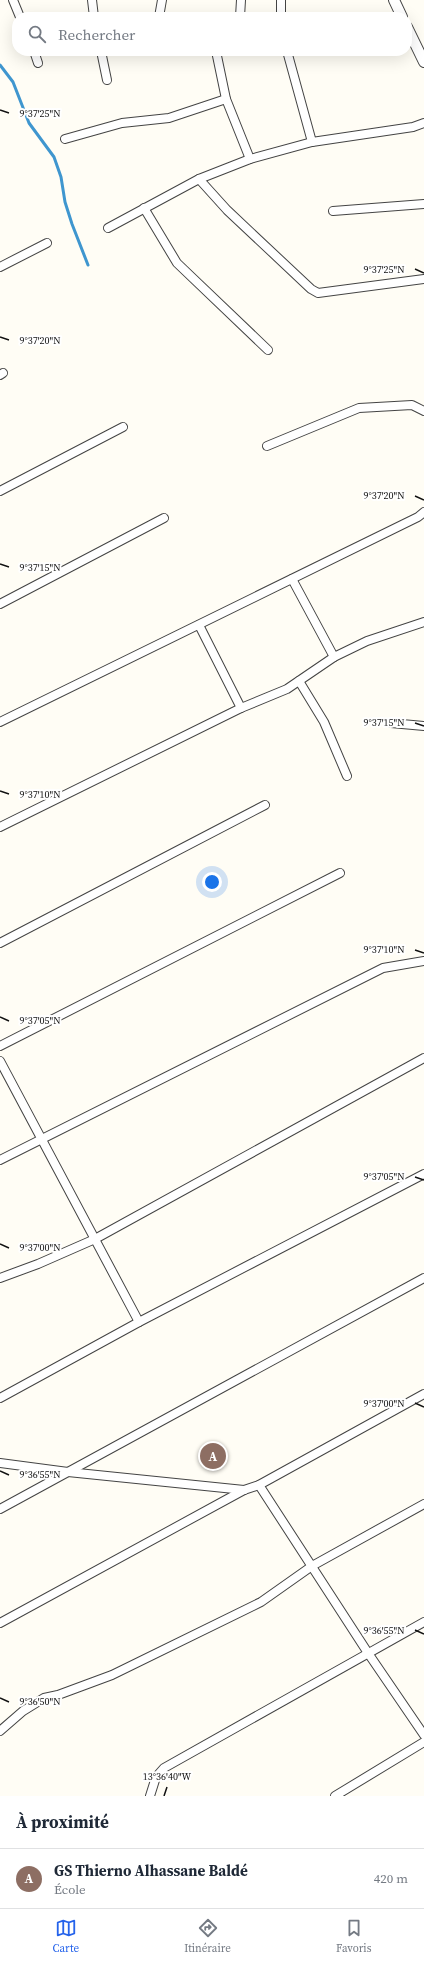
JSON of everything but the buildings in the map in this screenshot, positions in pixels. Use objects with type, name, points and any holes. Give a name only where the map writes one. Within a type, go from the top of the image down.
[{"type":"street","points":[[13,0],[18,12]]},
{"type":"street","points":[[92,0],[93,12]]},
{"type":"street","points":[[160,12],[162,0]]},
{"type":"street","points":[[240,12],[241,0]]},
{"type":"street","points":[[394,0],[400,12]]},
{"type":"street","points":[[278,1],[280,12]]},
{"type":"street","points":[[412,37],[424,62]]},
{"type":"street","points":[[36,56],[38,63]]},
{"type":"street","points":[[102,56],[107,80]]},
{"type":"street","points":[[217,56],[226,99],[250,159]]},
{"type":"street","points":[[288,56],[312,142]]},
{"type":"street","points":[[65,139],[122,123],[169,118],[226,99]]},
{"type":"street","points":[[108,228],[199,179],[250,159],[312,142],[413,127],[424,123]]},
{"type":"street","points":[[199,179],[227,210],[311,289],[318,293],[424,279]]},
{"type":"street","points":[[333,212],[424,204]]},
{"type":"street","points":[[144,208],[177,263],[268,350]]},
{"type":"street","points":[[0,268],[47,243]]},
{"type":"street","points":[[267,446],[359,408],[412,405],[424,411]]},
{"type":"street","points":[[0,490],[123,426]]},
{"type":"street","points":[[0,722],[418,517],[424,512]]},
{"type":"street","points":[[0,604],[164,518]]},
{"type":"street","points":[[292,579],[334,657]]},
{"type":"street","points":[[0,827],[241,708],[272,696],[299,681],[334,657],[367,641],[424,622]]},
{"type":"street","points":[[199,625],[241,708]]},
{"type":"street","points":[[299,681],[324,722],[347,776]]},
{"type":"street","points":[[391,723],[424,726]]},
{"type":"street","points":[[0,943],[265,805]]},
{"type":"street","points":[[0,1046],[340,873]]},
{"type":"street","points":[[0,1160],[383,968],[424,961]]},
{"type":"street","points":[[0,1278],[38,1264],[95,1239],[424,1058]]},
{"type":"street","points":[[0,1061],[139,1322]]},
{"type":"street","points":[[0,1398],[139,1322],[424,1174]]},
{"type":"street","points":[[0,1509],[424,1278]]},
{"type":"street","points":[[0,1623],[244,1490],[259,1485],[424,1394]]},
{"type":"street","points":[[0,1463],[68,1472],[244,1490]]},
{"type":"street","points":[[259,1485],[368,1653],[424,1735]]},
{"type":"street","points":[[0,1731],[24,1711],[44,1698],[58,1695],[112,1674],[261,1602],[312,1566],[424,1504]]},
{"type":"street","points":[[150,1796],[156,1777],[164,1768],[424,1622]]},
{"type":"street","points":[[335,1796],[424,1742]]},
{"type":"waterway","points":[[0,65],[13,82],[29,123],[54,157],[61,177],[65,202],[88,265]]},
{"type":"place","name":"GS Thierno Alhassane Baldé","points":[[213,1456]]}]
